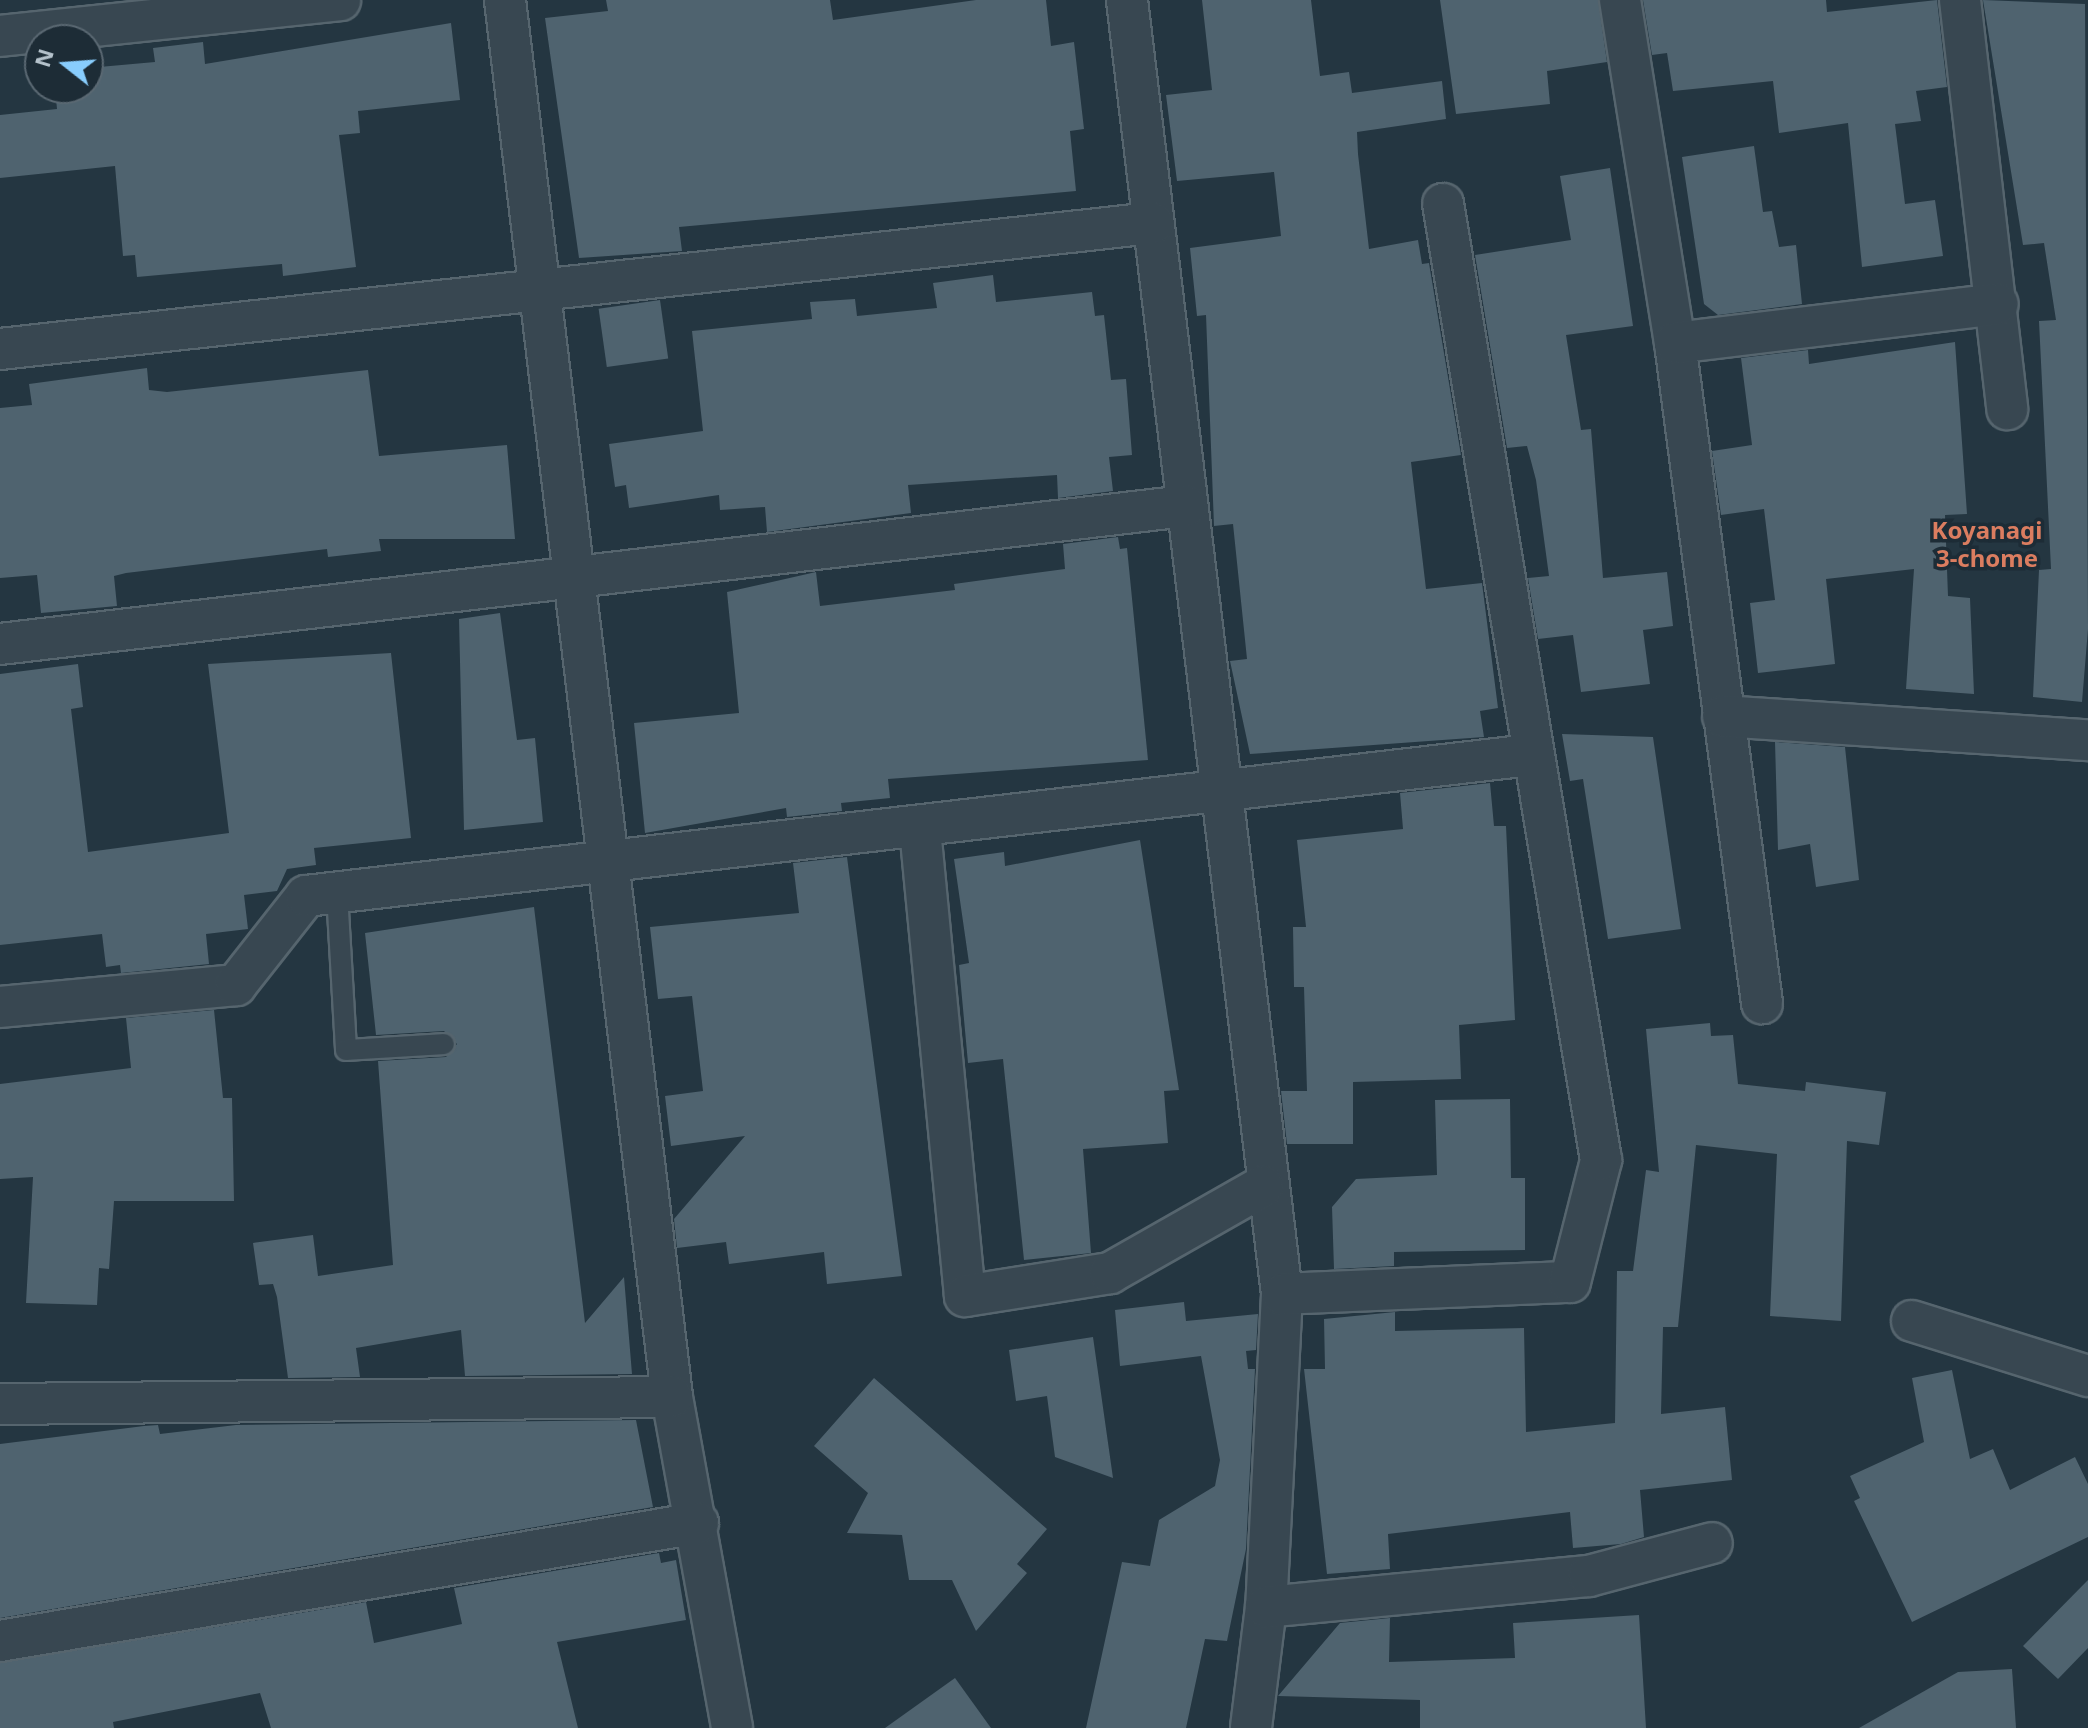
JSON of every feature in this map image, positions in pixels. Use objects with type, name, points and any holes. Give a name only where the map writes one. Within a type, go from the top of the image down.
[{"type":"street","points":[[0,36],[340,0]]},
{"type":"street","points":[[505,0],[536,290],[611,866],[672,1397],[698,1523],[732,1728]]},
{"type":"street","points":[[1127,0],[1263,1186],[1282,1294],[1266,1607],[1251,1728]]},
{"type":"street","points":[[1620,0],[1675,343],[1762,1003]]},
{"type":"street","points":[[1960,0],[1998,304],[2007,409]]},
{"type":"street","points":[[1282,1294],[1570,1282],[1601,1160],[1531,755],[1443,204]]},
{"type":"street","points":[[0,349],[1153,223]]},
{"type":"street","points":[[1675,343],[1998,304]]},
{"type":"street","points":[[0,644],[1186,506]]},
{"type":"street","points":[[1723,716],[2088,740]]},
{"type":"street","points":[[0,1007],[236,985],[306,896],[611,866],[1531,755]]},
{"type":"street","points":[[920,829],[965,1296],[1110,1273],[1263,1186]]},
{"type":"street","points":[[1912,1321],[2088,1376]]},
{"type":"street","points":[[0,1404],[672,1397]]},
{"type":"street","points":[[0,1641],[698,1523]]},
{"type":"street","points":[[1266,1607],[1589,1576],[1712,1543]]},
{"type":"lane","points":[[337,893],[346,1050],[444,1044]]},
{"type":"building","points":[[606,0],[830,0],[833,20],[976,0],[1046,0],[1051,46],[1074,42],[1084,129],[1070,131],[1076,191],[679,227],[682,251],[579,258],[545,18],[608,11]]},
{"type":"building","points":[[1202,0],[1311,0],[1320,76],[1349,72],[1352,93],[1442,81],[1446,119],[1357,132],[1358,154],[1369,249],[1418,240],[1422,264],[1429,263],[1461,455],[1411,462],[1426,589],[1482,583],[1498,708],[1480,711],[1484,737],[1250,754],[1230,661],[1247,659],[1233,524],[1214,526],[1206,315],[1197,316],[1190,248],[1281,236],[1274,172],[1177,181],[1166,95],[1212,90]]},
{"type":"building","points":[[1440,0],[1598,0],[1607,62],[1547,71],[1550,104],[1456,114]]},
{"type":"building","points":[[1643,0],[1826,0],[1827,12],[1937,0],[1947,87],[1916,91],[1921,121],[1895,124],[1905,204],[1935,200],[1943,256],[1862,267],[1848,123],[1779,133],[1773,81],[1673,91],[1667,53],[1652,55]]},
{"type":"building","points":[[1983,0],[2085,4],[2088,629],[2082,702],[2033,697],[2039,570],[2051,569],[2039,321],[2056,320],[2044,243],[2023,245]]},
{"type":"building","points":[[451,23],[460,100],[358,111],[360,133],[339,135],[356,267],[283,276],[282,264],[137,277],[135,255],[123,256],[115,166],[0,178],[0,115],[57,109],[57,104],[104,104],[104,67],[155,62],[153,48],[203,42],[205,64]]},
{"type":"building","points":[[1754,146],[1763,212],[1772,211],[1779,247],[1796,245],[1802,304],[1718,315],[1704,304],[1682,157]]},
{"type":"building","points":[[1610,168],[1633,326],[1566,335],[1581,430],[1591,429],[1603,578],[1667,572],[1673,626],[1643,630],[1650,684],[1581,692],[1573,635],[1538,639],[1528,578],[1549,576],[1536,480],[1527,446],[1507,448],[1475,255],[1571,240],[1560,176]]},
{"type":"building","points":[[993,275],[996,302],[1092,292],[1095,316],[1104,315],[1111,380],[1126,379],[1132,455],[1109,457],[1113,491],[1058,498],[1057,475],[908,485],[911,513],[767,532],[765,507],[720,510],[719,495],[629,508],[626,485],[615,487],[609,444],[703,431],[692,331],[812,319],[810,302],[855,299],[857,316],[937,308],[933,283]]},
{"type":"building","points":[[660,300],[668,358],[607,367],[599,309]]},
{"type":"building","points":[[1955,342],[1967,514],[1945,515],[1948,596],[1970,598],[1974,694],[1906,689],[1914,569],[1826,579],[1835,664],[1758,673],[1750,603],[1775,600],[1764,509],[1721,515],[1712,451],[1752,445],[1741,358],[1808,350],[1809,364]]},
{"type":"building","points":[[147,368],[149,390],[167,392],[368,370],[379,456],[507,445],[515,539],[379,539],[381,551],[328,557],[327,549],[126,573],[114,576],[117,606],[41,613],[37,575],[0,578],[0,408],[32,405],[29,384]]},
{"type":"building","points":[[1118,537],[1120,549],[1127,548],[1148,760],[888,779],[890,798],[841,803],[842,811],[787,817],[786,808],[645,833],[634,723],[739,713],[727,592],[816,572],[820,606],[955,590],[954,584],[1065,569],[1063,544]]},
{"type":"building","points":[[500,613],[517,740],[535,738],[543,822],[464,830],[459,619]]},
{"type":"building","points":[[391,653],[411,838],[314,848],[316,865],[287,869],[277,891],[244,895],[248,929],[206,934],[209,964],[121,973],[120,965],[106,967],[102,934],[0,945],[0,674],[78,664],[83,707],[71,709],[88,852],[229,833],[208,664]]},
{"type":"building","points":[[1562,734],[1653,737],[1681,929],[1608,939],[1583,779],[1570,781]]},
{"type":"building","points":[[1775,742],[1845,747],[1859,880],[1816,887],[1810,844],[1778,850]]},
{"type":"building","points":[[1490,783],[1494,826],[1506,826],[1515,1020],[1459,1025],[1461,1079],[1353,1082],[1353,1144],[1287,1144],[1281,1091],[1307,1091],[1304,987],[1294,987],[1293,927],[1306,927],[1297,840],[1403,829],[1400,793]]},
{"type":"building","points":[[1140,840],[1179,1090],[1164,1091],[1168,1143],[1083,1149],[1091,1253],[1024,1260],[1003,1059],[968,1063],[959,965],[969,963],[954,859],[1004,852],[1005,866]]},
{"type":"building","points":[[847,857],[902,1276],[827,1284],[824,1252],[729,1264],[726,1242],[677,1248],[674,1219],[745,1136],[671,1146],[665,1096],[703,1091],[692,996],[658,999],[650,927],[799,913],[793,863]]},
{"type":"building","points":[[534,907],[585,1323],[624,1277],[632,1374],[465,1376],[461,1330],[356,1348],[360,1377],[288,1378],[277,1297],[273,1284],[259,1285],[253,1243],[313,1235],[318,1276],[393,1265],[378,1061],[446,1057],[457,1044],[444,1031],[376,1035],[365,933]]},
{"type":"building","points":[[214,1010],[223,1098],[232,1098],[234,1201],[114,1201],[109,1269],[99,1268],[97,1305],[26,1303],[33,1177],[0,1179],[0,1084],[131,1068],[126,1018]]},
{"type":"building","points":[[1710,1023],[1711,1036],[1733,1035],[1738,1084],[1805,1091],[1806,1082],[1886,1092],[1879,1145],[1847,1141],[1841,1321],[1770,1316],[1777,1154],[1696,1145],[1678,1327],[1663,1327],[1661,1414],[1725,1407],[1732,1480],[1640,1490],[1644,1537],[1621,1544],[1573,1548],[1570,1512],[1388,1534],[1390,1569],[1327,1574],[1304,1369],[1325,1369],[1324,1319],[1395,1312],[1395,1331],[1524,1328],[1526,1432],[1615,1423],[1617,1271],[1633,1271],[1646,1170],[1659,1172],[1646,1029]]},
{"type":"building","points":[[1510,1099],[1511,1178],[1525,1178],[1525,1250],[1394,1252],[1394,1266],[1334,1269],[1332,1207],[1356,1179],[1437,1175],[1435,1100]]},
{"type":"building","points":[[1184,1302],[1186,1321],[1258,1314],[1256,1350],[1246,1351],[1248,1369],[1255,1369],[1246,1549],[1227,1641],[1205,1639],[1186,1728],[1086,1728],[1122,1562],[1150,1566],[1159,1520],[1215,1486],[1220,1460],[1201,1356],[1120,1366],[1115,1310]]},
{"type":"building","points":[[1093,1337],[1113,1478],[1055,1457],[1047,1396],[1016,1401],[1009,1350]]},
{"type":"building","points":[[1952,1370],[1970,1459],[1993,1449],[2010,1490],[2075,1457],[2088,1484],[2088,1537],[1912,1622],[1854,1501],[1860,1498],[1850,1476],[1924,1442],[1912,1378]]},
{"type":"building","points":[[874,1378],[1047,1529],[1017,1564],[1027,1573],[976,1631],[952,1580],[909,1580],[902,1535],[847,1533],[868,1493],[814,1446]]},
{"type":"building","points":[[636,1420],[653,1507],[0,1618],[0,1444],[158,1425],[160,1434],[236,1425]]},
{"type":"building","points":[[659,1553],[661,1563],[676,1560],[686,1620],[557,1642],[578,1728],[271,1728],[260,1693],[113,1722],[114,1728],[0,1728],[0,1663],[366,1602],[374,1643],[462,1624],[454,1588]]},
{"type":"building","points":[[2088,1580],[2088,1648],[2058,1679],[2023,1646]]},
{"type":"building","points":[[1639,1615],[1646,1728],[1420,1728],[1420,1700],[1278,1696],[1340,1623],[1390,1618],[1389,1662],[1515,1658],[1513,1623]]},
{"type":"building","points":[[2012,1669],[2016,1728],[1859,1728],[1958,1672]]},
{"type":"building","points":[[955,1678],[991,1728],[885,1728]]},
{"type":"district","name":"Koyanagi 3-chome","points":[[1987,544]]}]
